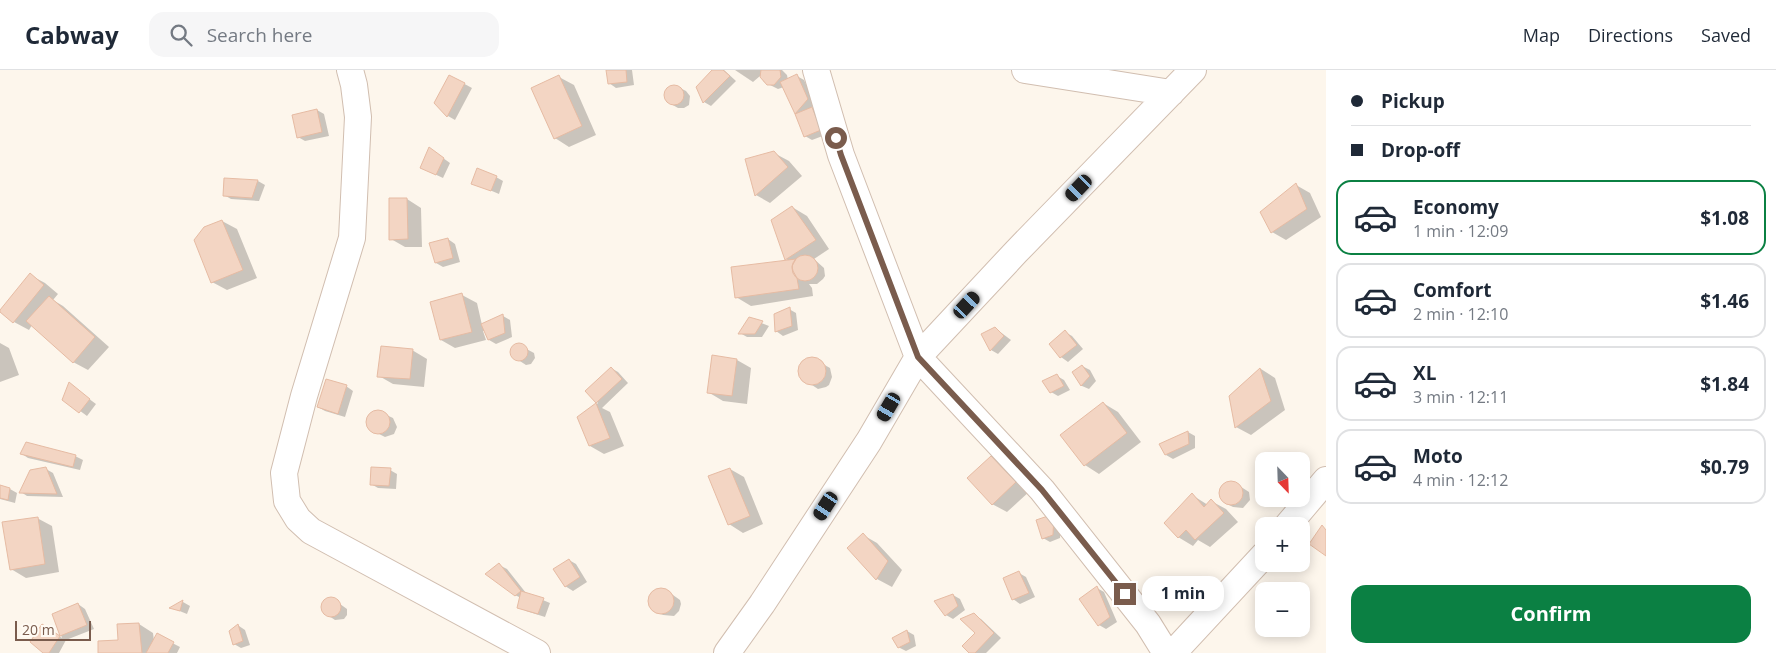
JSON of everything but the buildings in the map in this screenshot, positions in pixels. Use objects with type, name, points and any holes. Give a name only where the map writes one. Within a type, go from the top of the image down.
[{"type":"street","points":[[350,70],[358,117],[352,238],[304,396],[284,473],[287,501],[298,519],[310,531],[537,653]]},
{"type":"street","points":[[816,70],[841,155],[918,357],[1042,490],[1148,624],[1166,653]]},
{"type":"street","points":[[1026,70],[1171,93]]},
{"type":"street","points":[[727,653],[762,604],[869,441],[918,357],[1016,252],[1193,70]]},
{"type":"street","points":[[1295,517],[1326,480]]},
{"type":"street","points":[[1173,653],[1255,565]]},
{"type":"route","points":[[836,138],[918,357],[1042,490],[1125,594]]}]
